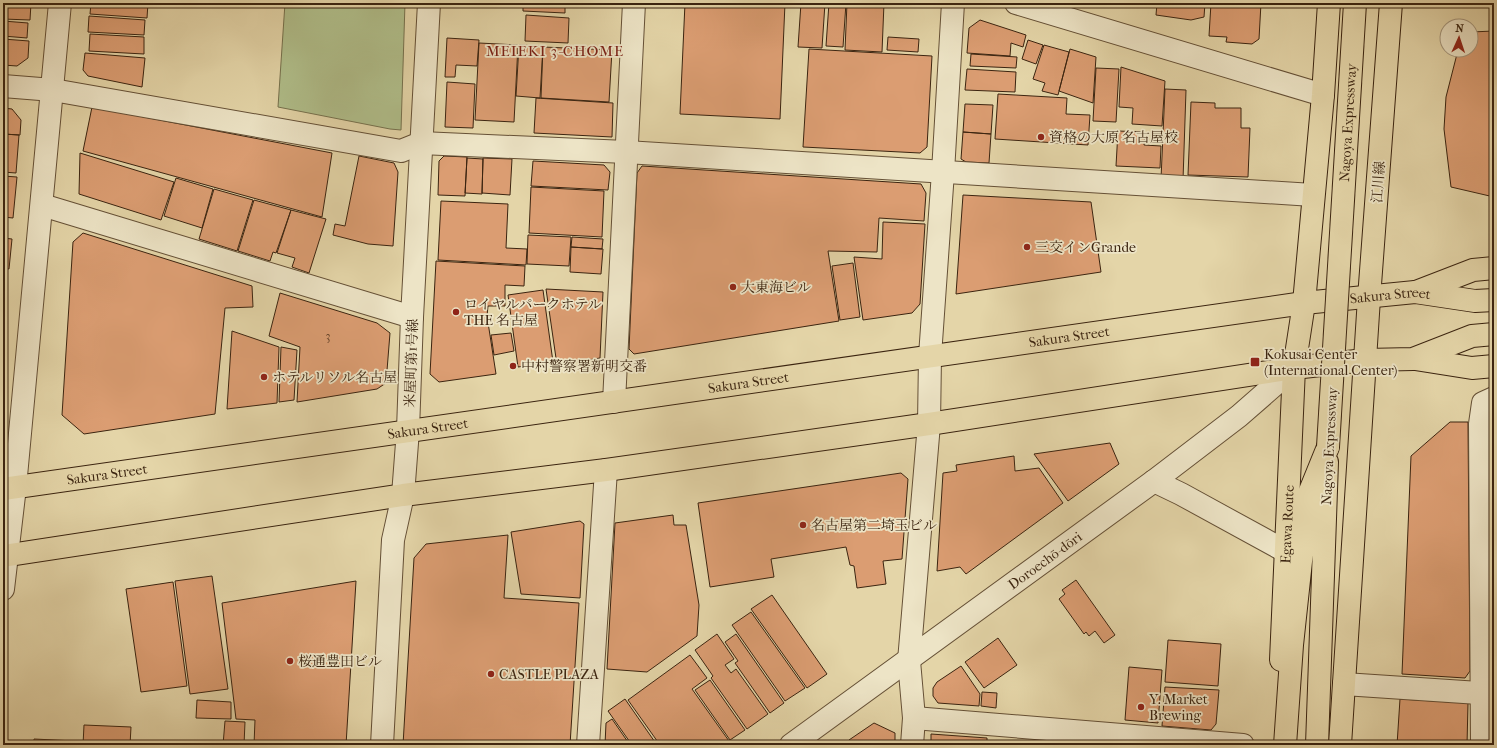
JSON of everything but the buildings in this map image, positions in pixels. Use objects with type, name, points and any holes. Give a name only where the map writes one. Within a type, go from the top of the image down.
[{"type":"main road","points":[[1304,303],[1329,3]]},
{"type":"main road","name":"Nagoya Expressway","points":[[1317,745],[1328,447],[1354,3]]},
{"type":"main road","name":"江川線","points":[[1365,360],[1391,3]]},
{"type":"main road","points":[[1415,292],[1473,270],[1494,268]]},
{"type":"main road","name":"Sakura Street","points":[[9,488],[1304,303],[1369,298],[1415,292],[1475,301],[1494,300]]},
{"type":"main road","name":"Egawa Route","points":[[1277,745],[1294,368],[1304,303]]},
{"type":"main road","points":[[1414,359],[1472,336],[1494,334]]},
{"type":"main road","points":[[5,556],[403,495],[606,470],[929,424],[1294,368],[1365,360],[1414,359],[1472,368],[1494,366]]},
{"type":"main road","points":[[1340,745],[1365,360]]},
{"type":"main road","points":[[1285,745],[1292,645],[1308,496],[1328,447]]},
{"type":"street","points":[[3,589],[9,488],[42,205],[60,3]]},
{"type":"street","name":"米屋町第1号線","points":[[382,745],[393,540],[403,495],[408,430],[412,317],[429,3]]},
{"type":"street","points":[[614,402],[634,3]]},
{"type":"street","points":[[912,745],[914,718],[909,661],[929,424],[930,356],[953,3]]},
{"type":"street","points":[[1016,3],[1322,95]]},
{"type":"street","points":[[3,86],[53,90],[401,151],[421,143],[626,152],[1313,195]]},
{"type":"street","points":[[42,205],[412,317]]},
{"type":"street","name":"Doroechō-dōri","points":[[791,745],[909,661],[1154,481],[1239,416],[1294,368]]},
{"type":"street","points":[[1482,745],[1488,693],[1480,424],[1489,400]]},
{"type":"street","points":[[588,745],[606,470]]},
{"type":"street","points":[[1154,481],[1181,494],[1286,552]]},
{"type":"street","points":[[1344,684],[1488,693]]},
{"type":"street","points":[[914,718],[1243,745]]},
{"type":"green space","points":[[285,3],[405,3],[401,130],[278,107]]},
{"type":"place","name":"資格の大原 名古屋校","points":[[1041,137]]},
{"type":"place","name":"三交インGrande","points":[[1027,247]]},
{"type":"place","name":"大東海ビル","points":[[733,287]]},
{"type":"place","name":"ロイヤルパークホテル THE 名古屋","points":[[456,312]]},
{"type":"place","name":"Kokusai Center (International Center)","points":[[1255,362]]},
{"type":"place","name":"中村警察署新明交番","points":[[513,366]]},
{"type":"place","name":"ホテルリソル名古屋","points":[[264,377]]},
{"type":"place","name":"名古屋第二埼玉ビル","points":[[803,525]]},
{"type":"place","name":"桜通豊田ビル","points":[[290,661]]},
{"type":"place","name":"CASTLE PLAZA","points":[[491,674]]},
{"type":"place","name":"Y. Market Brewing","points":[[1141,707]]},
{"type":"district","name":"MEIEKI 3-CHOME","points":[[555,51]]}]
